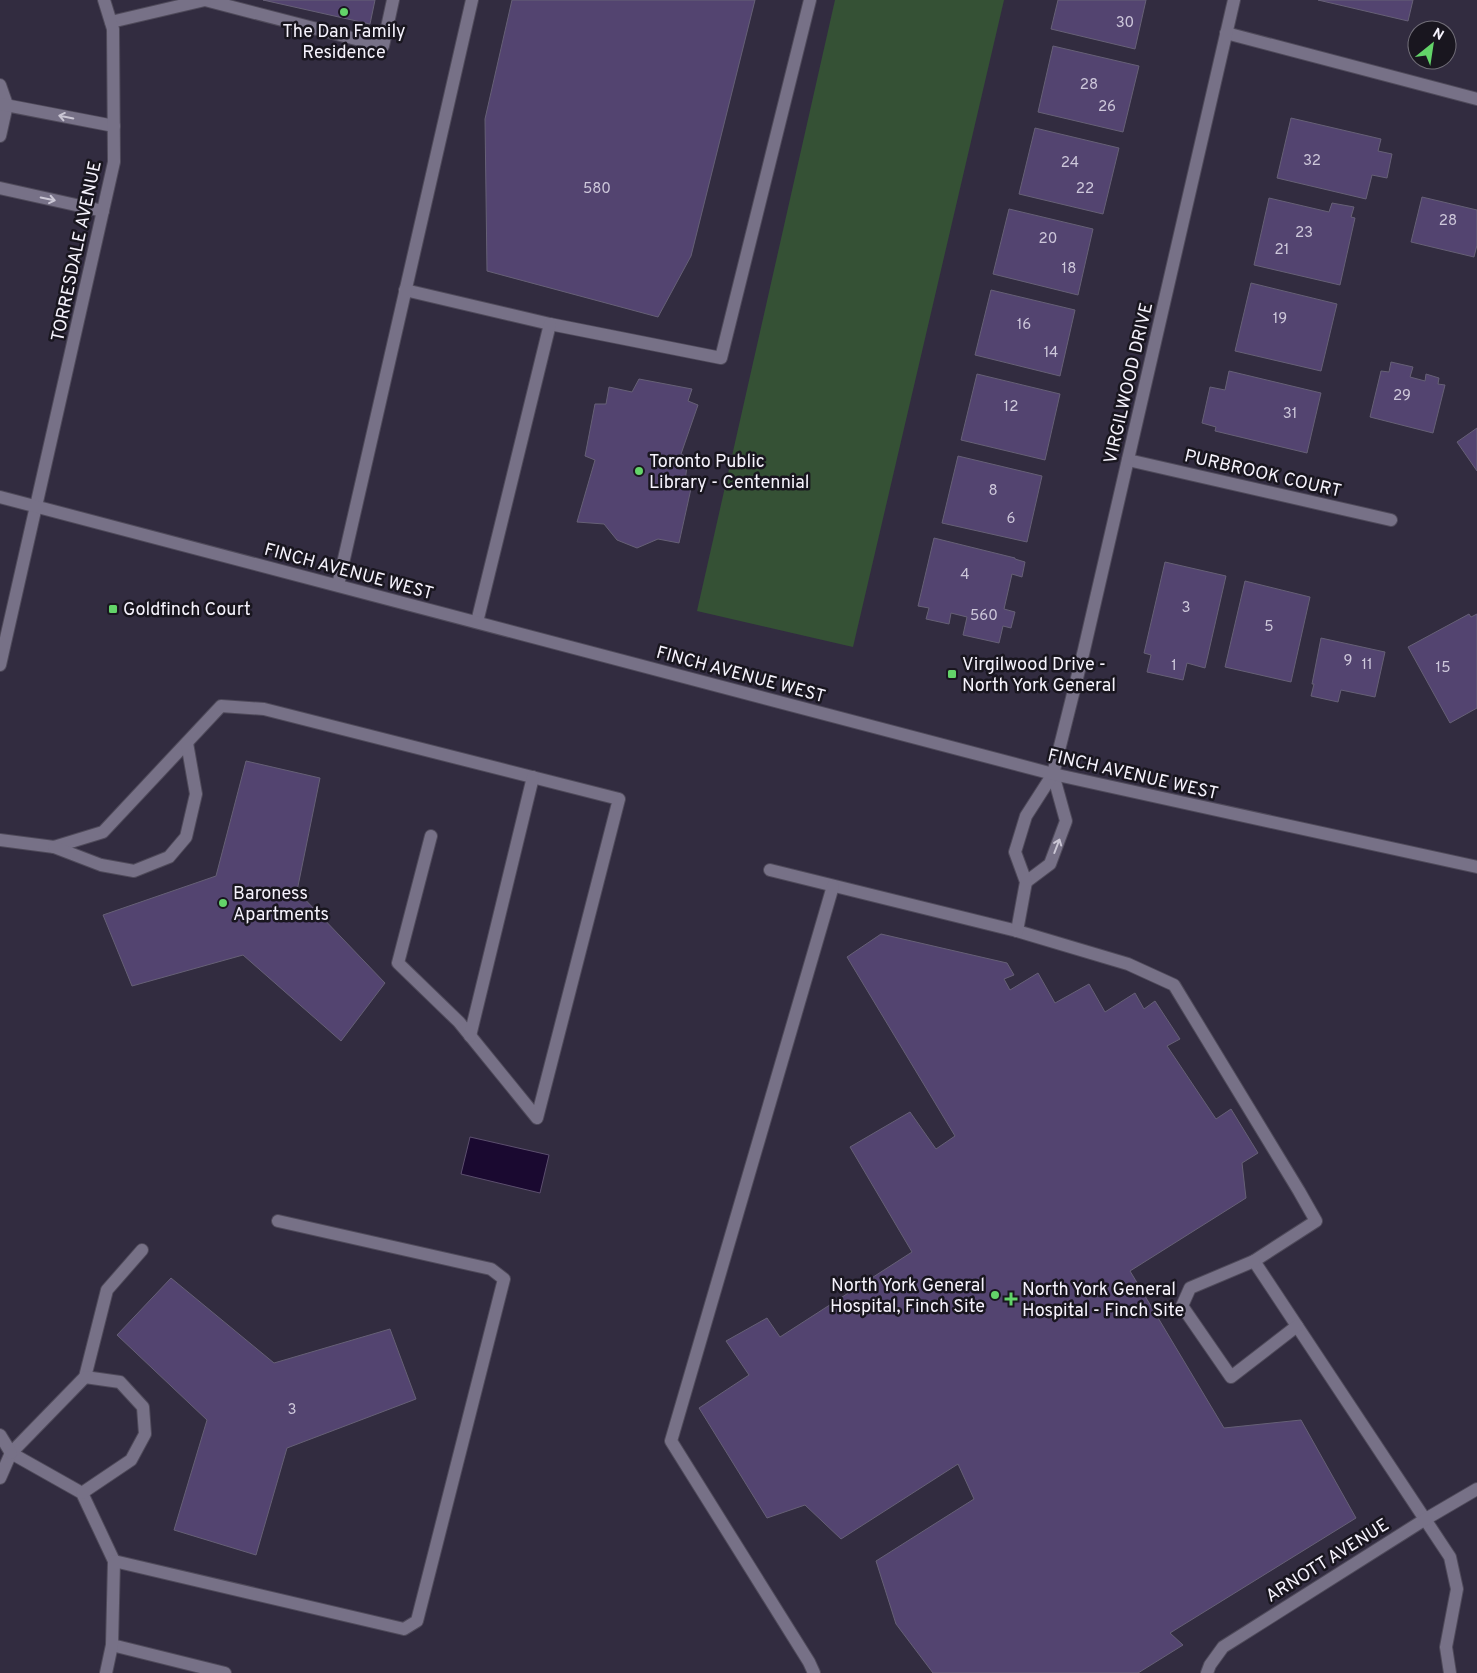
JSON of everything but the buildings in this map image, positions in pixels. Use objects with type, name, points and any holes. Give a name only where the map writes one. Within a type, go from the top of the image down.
[{"type":"street","name":"TORRESDALE AVENUE","points":[[36,506],[114,162],[113,29],[104,0]]},
{"type":"street","points":[[111,22],[205,0],[383,46],[393,0]]},
{"type":"street","points":[[338,586],[472,0]]},
{"type":"street","points":[[405,290],[550,324],[721,358],[810,0]]},
{"type":"street","name":"VIRGILWOOD DRIVE","points":[[1054,774],[1234,0]]},
{"type":"street","points":[[1226,34],[1477,99]]},
{"type":"street","points":[[0,85],[3,104],[0,136]]},
{"type":"street","points":[[3,104],[114,126]]},
{"type":"street","points":[[0,188],[103,211]]},
{"type":"street","points":[[477,622],[550,324]]},
{"type":"street","name":"PURBROOK COURT","points":[[1128,460],[1391,520]]},
{"type":"street","name":"FINCH AVENUE WEST","points":[[0,497],[1054,774],[1292,828],[1477,867]]},
{"type":"street","points":[[0,665],[36,506]]},
{"type":"street","points":[[54,847],[103,832],[222,706],[264,709],[619,799],[537,1118],[459,1022],[398,963],[431,836]]},
{"type":"street","points":[[0,840],[54,847],[101,865],[134,871],[169,857],[186,837],[196,794],[187,743]]},
{"type":"street","points":[[1017,931],[1026,882],[1015,852],[1026,816],[1054,774]]},
{"type":"street","points":[[1026,882],[1050,864],[1066,821],[1054,774]]},
{"type":"street","points":[[470,1036],[533,777]]},
{"type":"street","points":[[770,870],[1017,931],[1128,964],[1174,985],[1316,1221],[1254,1261],[1190,1288],[1182,1306],[1231,1377],[1298,1326]]},
{"type":"street","points":[[814,1673],[809,1662],[671,1441],[833,886]]},
{"type":"street","points":[[114,1561],[404,1629],[417,1621],[504,1279],[491,1270],[278,1220]]},
{"type":"street","points":[[0,1478],[11,1453],[84,1377],[107,1290],[142,1250]]},
{"type":"street","points":[[1254,1261],[1450,1557],[1457,1589],[1446,1647],[1450,1673]]},
{"type":"street","points":[[82,1493],[130,1460],[145,1434],[143,1407],[120,1382],[84,1377]]},
{"type":"street","points":[[0,1435],[11,1453],[82,1493],[114,1561],[112,1644],[106,1673]]},
{"type":"street","name":"ARNOTT AVENUE","points":[[1207,1673],[1210,1665],[1223,1647],[1424,1520],[1477,1489]]},
{"type":"street","points":[[112,1644],[225,1673]]},
{"type":"green space","points":[[835,0],[1004,0],[853,647],[697,611]]},
{"type":"shaded area","points":[[470,1137],[549,1155],[540,1193],[461,1174]]},
{"type":"place","name":"The Dan Family Residence","points":[[344,12]]},
{"type":"place","name":"Toronto Public Library - Centennial","points":[[639,471]]},
{"type":"place","name":"Goldfinch Court","points":[[113,609]]},
{"type":"place","name":"Virgilwood Drive - North York General","points":[[952,674]]},
{"type":"place","name":"Baroness Apartments","points":[[223,903]]},
{"type":"place","name":"North York General Hospital, Finch Site","points":[[995,1295]]},
{"type":"place","name":"North York General Hospital - Finch Site","points":[[1011,1299]]}]
